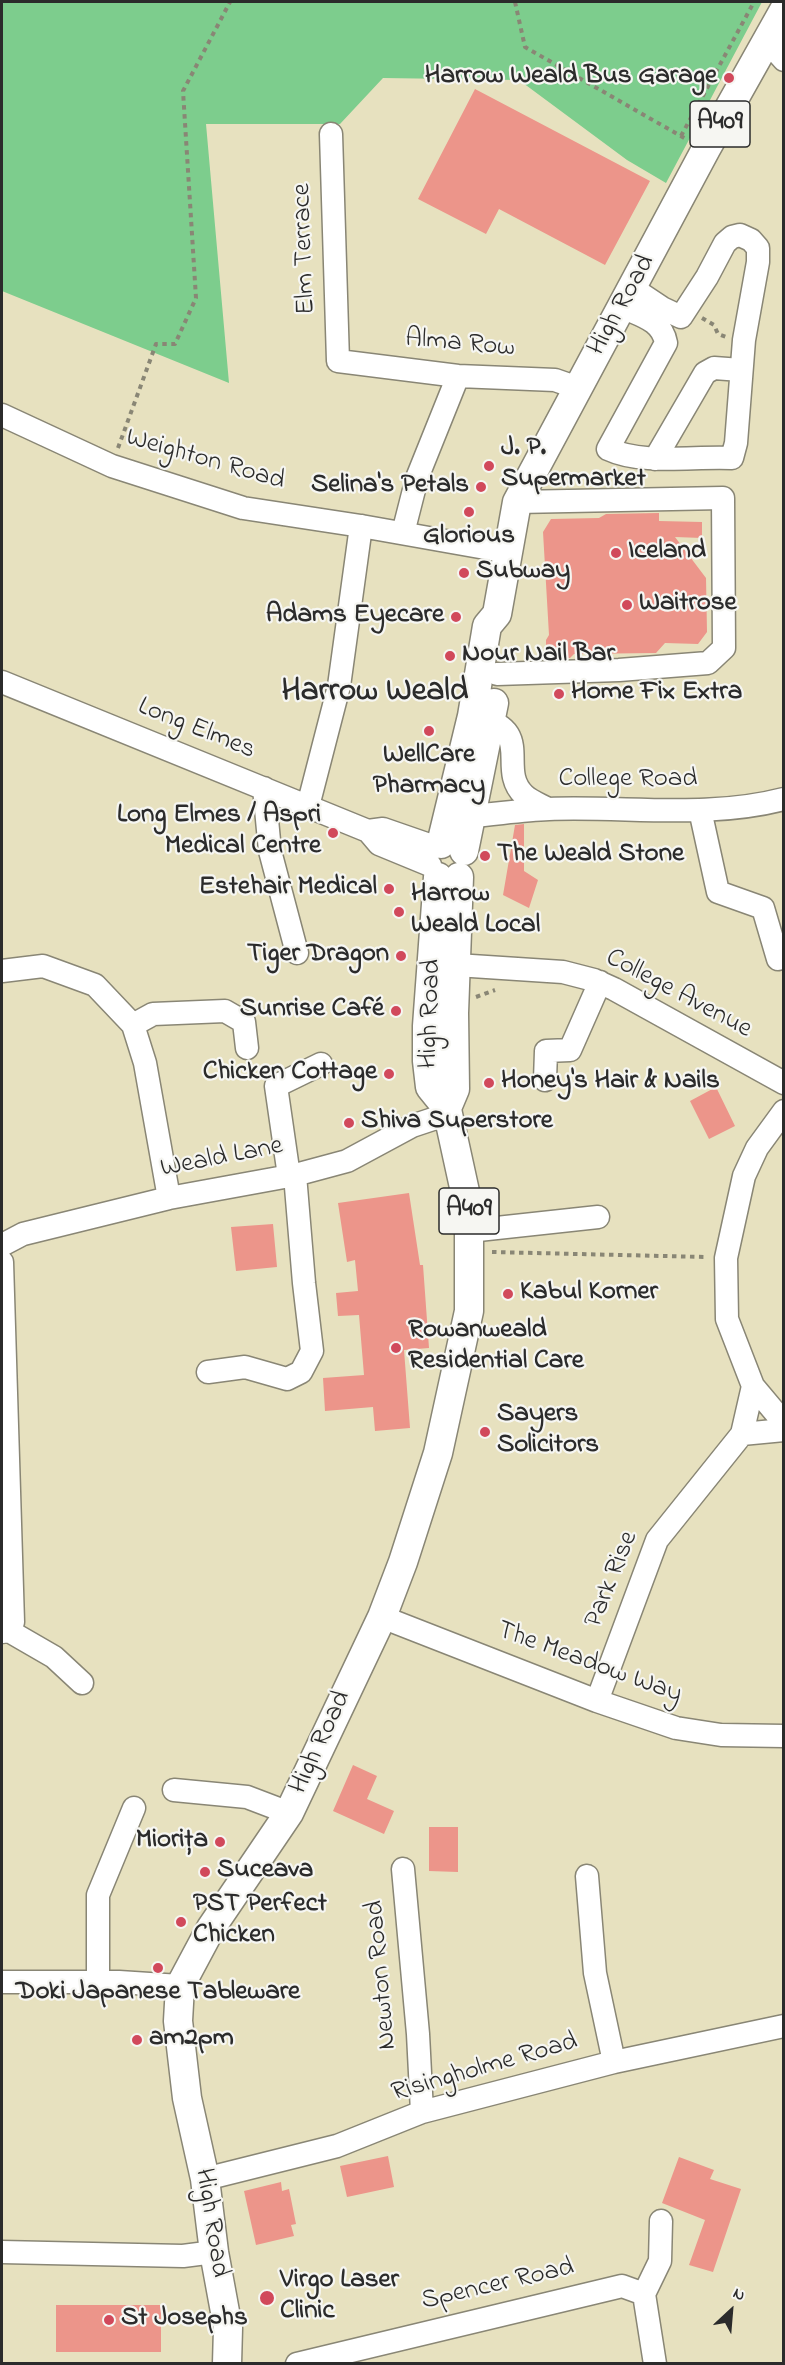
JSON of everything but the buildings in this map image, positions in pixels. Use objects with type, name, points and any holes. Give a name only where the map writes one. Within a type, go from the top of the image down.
[{"type":"main road","name":"High Road","points":[[445,860],[471,816],[487,626],[497,614],[517,502],[627,298],[694,142],[775,50],[783,10]]},
{"type":"main road","name":"High Road","points":[[227,2364],[228,2328],[214,2252],[205,2179],[187,2098],[178,2021],[180,1986],[211,1928],[290,1813],[382,1617],[403,1562],[438,1453],[469,1316],[470,1241],[469,1210],[447,1111],[430,1087],[427,1026],[445,964],[445,860],[481,718],[497,674],[504,628],[497,614]]},
{"type":"street","name":"Elm Terrace","points":[[331,134],[338,362]]},
{"type":"street","points":[[740,235],[751,240],[758,248],[758,262],[744,340],[736,443],[732,458],[655,459],[622,456],[608,448],[666,343],[725,243],[732,237],[740,235]]},
{"type":"street","points":[[627,298],[662,308],[681,317]]},
{"type":"street","points":[[627,298],[664,332],[666,343]]},
{"type":"street","name":"Alma Row","points":[[338,362],[458,376],[555,380],[578,388]]},
{"type":"street","points":[[655,459],[705,373],[714,368],[741,370]]},
{"type":"street","points":[[403,533],[417,478],[458,376]]},
{"type":"street","name":"Weighton Road","points":[[2,415],[112,466],[243,508],[508,552]]},
{"type":"street","points":[[497,674],[620,670],[708,663],[724,648],[723,498],[517,502]]},
{"type":"street","points":[[308,806],[339,686],[361,526]]},
{"type":"street","name":"Long Elmes","points":[[2,682],[368,831],[379,844],[445,860]]},
{"type":"street","points":[[481,718],[502,728],[511,738],[515,782],[524,796],[548,809]]},
{"type":"street","points":[[264,788],[270,851],[297,953]]},
{"type":"street","name":"College Road","points":[[471,816],[548,809],[700,810],[767,803],[783,799]]},
{"type":"street","points":[[700,810],[718,892],[763,908],[778,959]]},
{"type":"street","name":"College Avenue","points":[[445,964],[563,972],[600,982],[783,1083]]},
{"type":"street","points":[[2,971],[43,966],[95,985],[133,1025],[145,1063],[169,1198]]},
{"type":"street","points":[[545,1080],[546,1051],[570,1050],[600,982]]},
{"type":"street","points":[[133,1025],[153,1014],[225,1011],[244,1022],[248,1048]]},
{"type":"street","points":[[208,1372],[245,1367],[287,1378],[301,1372],[312,1351],[292,1175],[276,1086],[321,1064]]},
{"type":"street","points":[[783,1110],[757,1148],[744,1176],[726,1258],[727,1319],[753,1386],[783,1424]]},
{"type":"street","name":"Weald Lane","points":[[2,1245],[23,1234],[169,1198],[292,1175],[347,1161],[412,1126],[447,1111]]},
{"type":"street","points":[[470,1241],[598,1217]]},
{"type":"street","points":[[2,1262],[13,1622],[5,1632],[54,1657],[82,1683]]},
{"type":"street","name":"Park Rise","points":[[597,1701],[657,1540],[742,1434],[753,1386]]},
{"type":"street","points":[[742,1434],[783,1430]]},
{"type":"street","name":"The Meadow Way","points":[[382,1617],[597,1701],[676,1728],[721,1735],[783,1736]]},
{"type":"street","points":[[174,1790],[247,1797],[290,1813]]},
{"type":"street","points":[[98,1983],[98,1895],[134,1808]]},
{"type":"street","name":"Newton Road","points":[[402,1869],[418,2034],[422,2112]]},
{"type":"street","points":[[595,1888],[595,1973],[614,2062]]},
{"type":"street","points":[[2,1982],[180,1986]]},
{"type":"street","name":"Risingholme Road","points":[[205,2179],[337,2146],[422,2112],[614,2062],[783,2026]]},
{"type":"street","points":[[655,2364],[644,2294],[660,2261],[661,2220]]},
{"type":"street","points":[[2,2252],[183,2256],[214,2252]]},
{"type":"street","name":"Spencer Road","points":[[297,2364],[342,2358],[622,2286],[644,2294]]},
{"type":"path","points":[[112,466],[156,344],[175,344],[196,298],[183,91],[230,2]]},
{"type":"path","points":[[516,2],[525,47],[694,142],[754,2]]},
{"type":"path","points":[[470,1241],[726,1258]]},
{"type":"green space","points":[[2,2],[762,2],[666,183],[627,160],[519,80],[383,78],[340,124],[206,124],[229,383],[2,291]]},
{"type":"place","name":"Harrow Weald Bus Garage","points":[[729,78]]},
{"type":"place","name":"J. P. Supermarket","points":[[489,466]]},
{"type":"place","name":"Selina's Petals","points":[[481,487]]},
{"type":"place","name":"Glorious","points":[[469,512]]},
{"type":"place","name":"Iceland","points":[[616,553]]},
{"type":"place","name":"Subway","points":[[464,573]]},
{"type":"place","name":"Waitrose","points":[[627,605]]},
{"type":"place","name":"Adams Eyecare","points":[[456,617]]},
{"type":"place","name":"Nour Nail Bar","points":[[450,656]]},
{"type":"place","name":"Home Fix Extra","points":[[559,694]]},
{"type":"place","name":"WellCare Pharmacy","points":[[429,731]]},
{"type":"place","name":"Long Elmes / Aspri Medical Centre","points":[[333,833]]},
{"type":"place","name":"The Weald Stone","points":[[485,856]]},
{"type":"place","name":"Estehair Medical","points":[[389,889]]},
{"type":"place","name":"Harrow Weald Local","points":[[399,912]]},
{"type":"place","name":"Tiger Dragon","points":[[401,956]]},
{"type":"place","name":"Sunrise Café","points":[[396,1011]]},
{"type":"place","name":"Chicken Cottage","points":[[389,1074]]},
{"type":"place","name":"Honey's Hair & Nails","points":[[489,1083]]},
{"type":"place","name":"Shiva Superstore","points":[[349,1123]]},
{"type":"place","name":"Kabul Korner","points":[[508,1294]]},
{"type":"place","name":"Rowanweald Residential Care","points":[[396,1348]]},
{"type":"place","name":"Sayers Solicitors","points":[[485,1432]]},
{"type":"place","name":"Miorița","points":[[220,1842]]},
{"type":"place","name":"Suceava","points":[[205,1872]]},
{"type":"place","name":"PST Perfect Chicken","points":[[181,1922]]},
{"type":"place","name":"Doki Japanese Tableware","points":[[158,1968]]},
{"type":"place","name":"am2pm","points":[[137,2040]]},
{"type":"place","name":"Virgo Laser Clinic","points":[[267,2298]]},
{"type":"place","name":"St Josephs","points":[[109,2320]]},
{"type":"district","name":"Harrow Weald","points":[[375,694]]}]
